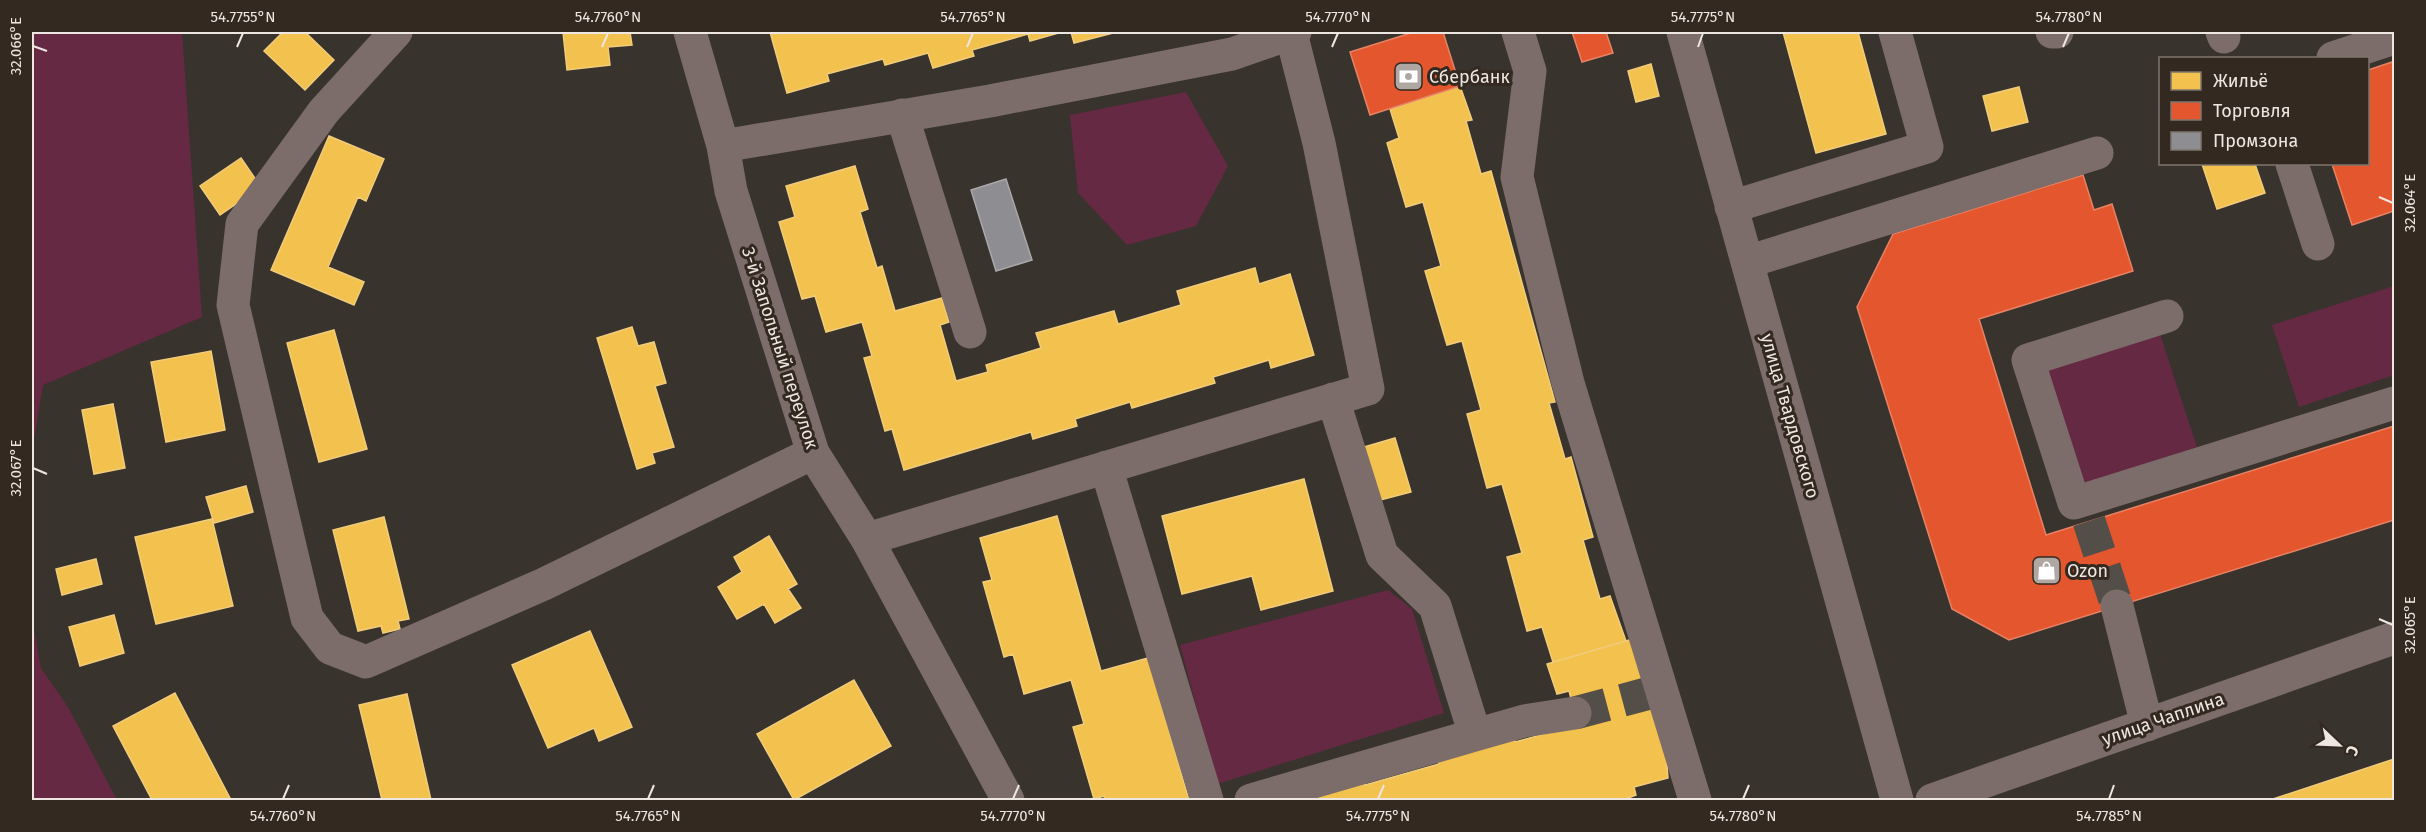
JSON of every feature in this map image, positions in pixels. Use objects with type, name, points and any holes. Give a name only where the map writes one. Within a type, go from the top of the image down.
[{"type":"street","points":[[396,32],[324,111],[242,224],[233,305],[307,618],[330,648],[366,662],[544,584],[813,453]]},
{"type":"street","name":"3-й Запольный переулок","points":[[690,32],[723,146],[731,191],[813,453],[867,539],[1008,801]]},
{"type":"street","points":[[723,146],[902,116],[1232,54],[1293,32],[1319,143],[1368,389],[867,539]]},
{"type":"street","points":[[1518,32],[1530,71],[1517,177],[1568,383],[1695,801]]},
{"type":"street","name":"улица Твардовского","points":[[1683,32],[1897,801]]},
{"type":"street","points":[[1731,207],[1927,147],[1895,32]]},
{"type":"street","points":[[2052,32],[2057,32]]},
{"type":"street","points":[[2336,57],[2394,38]]},
{"type":"street","points":[[902,116],[970,332]]},
{"type":"street","points":[[1747,262],[2097,153]]},
{"type":"street","points":[[2292,165],[2318,244]]},
{"type":"street","points":[[2168,316],[2028,360],[2082,512],[2394,403]]},
{"type":"street","points":[[1333,399],[1382,555],[1435,606],[1475,735]]},
{"type":"street","points":[[1106,467],[1207,801]]},
{"type":"street","points":[[2117,606],[2147,725]]},
{"type":"street","name":"улица Чаплина","points":[[1932,801],[2394,638]]},
{"type":"street","points":[[1251,801],[1524,721],[1575,713]]},
{"type":"shaded area","points":[[32,32],[182,32],[202,317],[43,385],[32,453]]},
{"type":"shaded area","points":[[1186,92],[1228,166],[1196,226],[1127,245],[1078,193],[1070,115]]},
{"type":"shaded area","points":[[2394,286],[2394,375],[2299,407],[2272,325]]},
{"type":"shaded area","points":[[2160,334],[2197,447],[2083,485],[2046,371]]},
{"type":"shaded area","points":[[1388,590],[1412,609],[1444,713],[1217,784],[1180,645]]},
{"type":"shaded area","points":[[32,618],[41,668],[68,707],[117,800],[32,800]]},
{"type":"building: Жильё","points":[[283,32],[305,32],[334,60],[305,90],[264,51]]},
{"type":"building: Жильё","points":[[563,32],[630,32],[632,45],[608,47],[610,65],[567,70]]},
{"type":"building: Жильё","points":[[770,32],[1062,32],[1030,41],[1028,34],[972,50],[974,56],[933,68],[928,53],[885,65],[883,59],[827,74],[829,81],[787,93]]},
{"type":"building: Жильё","points":[[1071,32],[1117,32],[1074,43]]},
{"type":"building: Жильё","points":[[1783,32],[1858,32],[1886,134],[1816,153]]},
{"type":"building: Жильё","points":[[1651,64],[1659,96],[1636,102],[1628,71]]},
{"type":"building: Жильё","points":[[1460,86],[1472,120],[1466,121],[1481,174],[1491,171],[1555,402],[1549,403],[1565,459],[1571,457],[1593,537],[1583,540],[1600,599],[1610,596],[1626,641],[1553,662],[1542,627],[1527,631],[1507,557],[1522,553],[1502,484],[1487,488],[1467,414],[1481,410],[1462,341],[1447,345],[1425,271],[1441,266],[1423,202],[1406,207],[1387,143],[1399,138],[1390,109]]},
{"type":"building: Жильё","points":[[2019,87],[2028,122],[1992,131],[1983,96]]},
{"type":"building: Жильё","points":[[329,136],[384,159],[366,201],[358,197],[328,267],[364,282],[354,305],[271,270]]},
{"type":"building: Жильё","points":[[241,158],[261,187],[220,215],[200,186]]},
{"type":"building: Жильё","points":[[2202,165],[2255,165],[2265,193],[2217,209]]},
{"type":"building: Жильё","points":[[855,166],[868,209],[860,212],[877,268],[882,266],[895,311],[942,298],[949,322],[940,325],[956,381],[988,372],[986,365],[1041,348],[1036,333],[1114,311],[1118,324],[1181,305],[1177,291],[1255,268],[1259,284],[1290,274],[1314,355],[1271,368],[1269,360],[1213,377],[1215,383],[1132,408],[1130,402],[1075,419],[1077,426],[1033,439],[1031,432],[904,470],[892,429],[885,431],[864,358],[872,356],[862,322],[826,332],[815,296],[802,299],[779,222],[795,217],[786,186]]},
{"type":"building: Жильё","points":[[632,327],[638,346],[654,342],[666,383],[655,386],[674,447],[652,453],[655,463],[637,469],[597,338]]},
{"type":"building: Жильё","points":[[334,330],[367,449],[319,462],[287,343]]},
{"type":"building: Жильё","points":[[211,351],[225,430],[166,442],[151,362]]},
{"type":"building: Жильё","points":[[113,404],[125,468],[94,474],[82,410]]},
{"type":"building: Жильё","points":[[1395,438],[1411,492],[1380,500],[1364,447]]},
{"type":"building: Жильё","points":[[1304,479],[1333,591],[1261,610],[1252,576],[1182,594],[1162,516]]},
{"type":"building: Жильё","points":[[246,486],[253,512],[214,523],[206,497]]},
{"type":"building: Жильё","points":[[1057,516],[1101,671],[1148,658],[1189,800],[1105,800],[1104,796],[1094,799],[1073,727],[1084,724],[1071,680],[1024,694],[1013,654],[1004,657],[983,582],[992,580],[980,538]]},
{"type":"building: Жильё","points":[[384,517],[409,619],[398,621],[400,629],[383,633],[381,626],[358,631],[333,530]]},
{"type":"building: Жильё","points":[[212,519],[233,606],[156,624],[135,537]]},
{"type":"building: Жильё","points":[[769,536],[797,584],[788,589],[801,608],[775,623],[764,604],[737,619],[718,587],[742,572],[734,557]]},
{"type":"building: Жильё","points":[[96,559],[102,584],[62,595],[56,569]]},
{"type":"building: Жильё","points":[[114,615],[124,653],[80,666],[69,627]]},
{"type":"building: Жильё","points":[[590,631],[632,727],[599,741],[594,728],[548,748],[512,665]]},
{"type":"building: Жильё","points":[[1633,639],[1661,690],[1668,778],[1634,787],[1636,795],[1623,800],[1284,800],[1363,777],[1365,785],[1439,764],[1437,755],[1513,734],[1515,742],[1578,725],[1569,691],[1557,694],[1547,664]]},
{"type":"building: Жильё","points":[[854,680],[891,746],[794,800],[757,734]]},
{"type":"building: Жильё","points":[[175,693],[231,800],[152,800],[113,726]]},
{"type":"building: Жильё","points":[[407,694],[431,800],[382,800],[359,705]]},
{"type":"building: Жильё","points":[[2394,759],[2394,800],[2270,800]]},
{"type":"building: Торговля","name":"Сбербанк","points":[[1414,32],[1443,32],[1460,86],[1370,115],[1350,52]]},
{"type":"building: Торговля","points":[[1572,32],[1606,32],[1613,53],[1582,62]]},
{"type":"building: Торговля","points":[[2392,62],[2394,68],[2394,211],[2352,225],[2332,165],[2369,165],[2369,70]]},
{"type":"building: Торговля","points":[[2083,175],[2094,210],[2112,204],[2133,271],[1979,319],[2046,535],[2394,426],[2394,520],[2009,640],[1952,609],[1857,307],[1893,234]]},
{"type":"building: Промзона","points":[[1006,179],[1032,260],[996,271],[971,190]]},
{"type":"tunnel","points":[[2089,521],[2117,606]]},
{"type":"tunnel","points":[[1575,713],[1661,690]]},
{"type":"place","name":"Сбербанк","points":[[1408,77]]},
{"type":"place","name":"Ozon","points":[[2046,571]]}]
